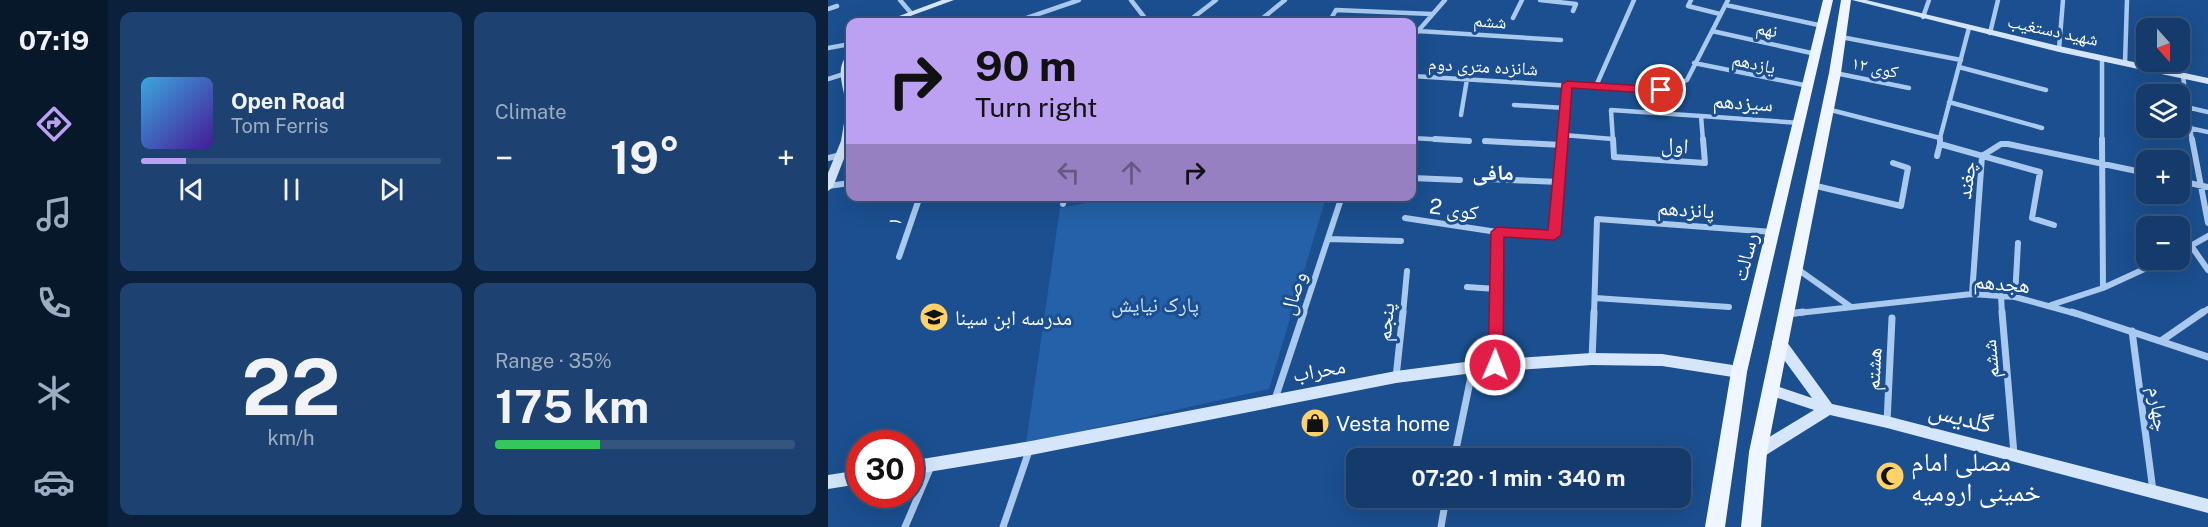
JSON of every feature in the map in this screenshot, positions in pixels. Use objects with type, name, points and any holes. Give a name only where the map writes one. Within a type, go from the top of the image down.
[{"type":"main road","name":"رسالت","points":[[1715,527],[1739,372],[1817,54],[1828,0]]},
{"type":"main road","points":[[1751,527],[1758,452],[1835,73],[1846,0]]},
{"type":"main road","points":[[1809,86],[1831,90]]},
{"type":"street","points":[[900,0],[912,13]]},
{"type":"street","points":[[898,18],[950,0]]},
{"type":"street","points":[[1027,18],[1079,0]]},
{"type":"street","points":[[1131,0],[1145,18]]},
{"type":"street","points":[[1193,18],[1216,0]]},
{"type":"street","points":[[1262,18],[1285,0]]},
{"type":"street","points":[[1416,33],[1445,0]]},
{"type":"street","points":[[1513,18],[1522,0]]},
{"type":"street","points":[[1540,0],[1576,4],[1573,11]]},
{"type":"street","points":[[1596,86],[1635,0]]},
{"type":"street","points":[[1691,0],[1688,6],[1720,14]]},
{"type":"street","name":"شهید دستغیب","points":[[1856,0],[2059,49],[2208,81]]},
{"type":"street","points":[[1923,17],[1929,0]]},
{"type":"street","points":[[1990,33],[1998,0]]},
{"type":"street","points":[[2059,49],[2063,0]]},
{"type":"street","points":[[2125,63],[2127,0]]},
{"type":"street","points":[[1694,63],[1727,2],[1823,26]]},
{"type":"street","points":[[828,9],[837,6]]},
{"type":"street","points":[[1332,16],[1336,10],[1432,14]]},
{"type":"street","points":[[1937,156],[1969,28]]},
{"type":"street","name":"ششم","points":[[1418,31],[1561,40]]},
{"type":"street","name":"نهم","points":[[1712,31],[1817,54]]},
{"type":"street","points":[[1841,37],[1961,60]]},
{"type":"street","points":[[828,48],[846,45]]},
{"type":"street","points":[[2102,58],[2103,288]]},
{"type":"street","name":"شانزده متری دوم","points":[[1416,76],[1661,90],[1687,80],[1694,63]]},
{"type":"street","name":"یازدهم","points":[[1694,63],[1809,86]]},
{"type":"street","points":[[1959,67],[2046,90]]},
{"type":"street","points":[[846,68],[844,74],[846,82]]},
{"type":"street","name":"کوی ۱۲","points":[[1835,73],[1909,88]]},
{"type":"street","points":[[828,79],[844,74]]},
{"type":"street","points":[[2183,76],[2183,84]]},
{"type":"street","points":[[1461,116],[1467,79]]},
{"type":"street","points":[[1487,179],[1559,182],[1567,84]]},
{"type":"street","points":[[1949,102],[2042,128]]},
{"type":"street","points":[[1514,105],[1565,108]]},
{"type":"street","points":[[2190,108],[2208,112]]},
{"type":"street","points":[[1827,109],[2040,172],[2032,218],[2054,225]]},
{"type":"street","name":"سیزدهم","points":[[1613,139],[1611,110],[1800,123]]},
{"type":"street","name":"اول","points":[[1613,139],[1614,157],[1705,163],[1701,116]]},
{"type":"street","points":[[2208,132],[2190,128],[2208,223]]},
{"type":"street","points":[[1563,135],[1613,139]]},
{"type":"street","points":[[1416,138],[1469,141]]},
{"type":"street","points":[[1485,141],[1562,145]]},
{"type":"street","points":[[828,187],[846,144]]},
{"type":"street","name":"چغند","points":[[1972,294],[1982,156],[2001,144],[2008,144],[2136,171]]},
{"type":"street","points":[[828,158],[841,155]]},
{"type":"street","points":[[1811,185],[1901,206],[1908,168],[1893,163]]},
{"type":"street","points":[[1416,178],[1460,180]]},
{"type":"street","name":"کوی 2","points":[[1405,218],[1497,232],[1554,235],[1559,182]]},
{"type":"street","points":[[2190,183],[2208,187]]},
{"type":"street","points":[[828,187],[846,184]]},
{"type":"street","name":"۱","points":[[899,257],[918,201]]},
{"type":"street","name":"وصال","points":[[1275,399],[1340,201]]},
{"type":"street","name":"پانزدهم","points":[[1595,298],[1597,219],[1773,232]]},
{"type":"street","points":[[1495,365],[1497,232]]},
{"type":"street","points":[[2208,236],[2192,247],[2208,270]]},
{"type":"street","points":[[1328,239],[1401,241]]},
{"type":"street","points":[[2015,297],[2018,243]]},
{"type":"street","points":[[1796,268],[1852,308]]},
{"type":"street","points":[[2050,305],[2103,288],[2142,270]]},
{"type":"street","name":"پنجم","points":[[1396,377],[1407,271]]},
{"type":"street","points":[[1467,287],[1496,289]]},
{"type":"street","name":"هجدهم","points":[[1786,314],[1972,294],[2015,297],[2050,305],[2208,357]]},
{"type":"street","name":"ششم","points":[[2001,296],[2014,455]]},
{"type":"street","points":[[1593,359],[1595,298],[1729,307]]},
{"type":"street","points":[[2161,341],[2208,309]]},
{"type":"street","name":"هشتم","points":[[1887,422],[1892,318]]},
{"type":"street","name":"چهارم","points":[[2132,331],[2153,492]]},
{"type":"street","points":[[1758,452],[1828,409],[1779,342]]},
{"type":"street","name":"محراب","points":[[924,465],[1030,448],[1396,377],[1473,367],[1593,359],[1662,360],[1739,372]]},
{"type":"street","points":[[1456,448],[1473,367]]},
{"type":"street","name":"گلدیس","points":[[1771,390],[1828,409],[1887,422],[2208,506]]},
{"type":"street","points":[[1003,527],[1030,448]]},
{"type":"street","points":[[905,527],[932,464]]},
{"type":"street","points":[[828,482],[846,479]]},
{"type":"street","points":[[1441,527],[1444,508]]},
{"type":"green space","name":"پارک نیایش","points":[[1096,201],[1325,201],[1269,389],[1026,444],[1060,208]]},
{"type":"place","name":"مدرسه ابن سینا","points":[[934,317]]},
{"type":"place","name":"Vesta home","points":[[1315,423]]},
{"type":"place","name":"مصلی امام خمینی ارومیه","points":[[1890,476]]},
{"type":"district","name":"مافی","points":[[1493,172]]},
{"type":"route","points":[[1495,365],[1497,232],[1554,235],[1567,84],[1661,90]]}]
